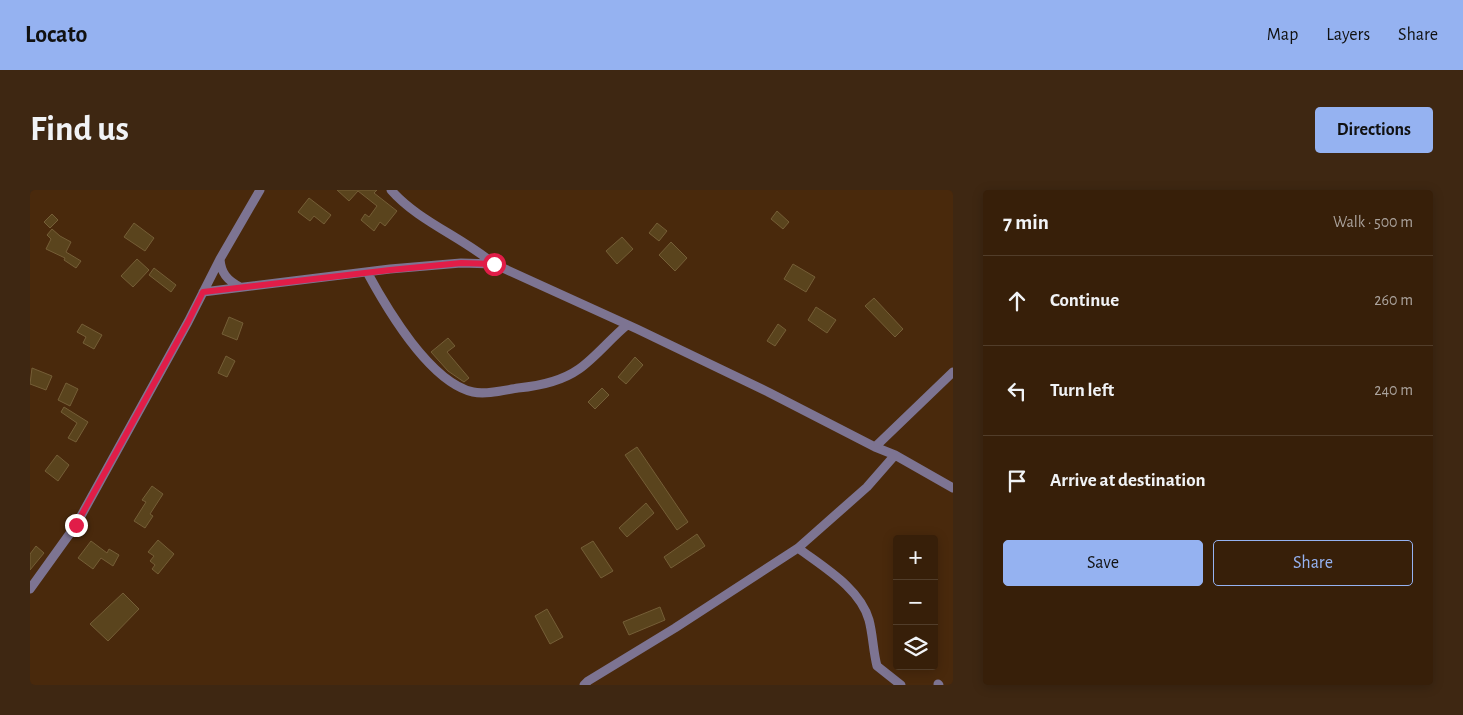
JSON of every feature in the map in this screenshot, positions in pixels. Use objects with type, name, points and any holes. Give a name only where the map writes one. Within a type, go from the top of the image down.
[{"type":"street","points":[[30,589],[76,525],[188,322],[220,258],[260,190]]},
{"type":"street","points":[[391,190],[411,209],[478,251],[494,264],[768,392],[875,447],[895,455],[953,488]]},
{"type":"street","points":[[220,258],[221,270],[231,282],[240,287]]},
{"type":"street","points":[[203,292],[367,272],[461,263],[494,264]]},
{"type":"street","points":[[367,272],[378,293],[418,351],[457,387],[475,393],[533,387],[557,380],[579,369],[627,325]]},
{"type":"street","points":[[875,447],[953,372]]},
{"type":"street","points":[[584,685],[798,548],[867,487],[895,455]]},
{"type":"street","points":[[798,548],[830,572],[858,598],[868,618],[877,666],[901,685]]},
{"type":"building","points":[[337,190],[377,190],[374,193],[397,211],[385,226],[380,222],[374,231],[361,220],[365,214],[369,217],[377,206],[358,191],[349,201]]},
{"type":"building","points":[[309,198],[331,215],[324,224],[314,216],[310,221],[298,212]]},
{"type":"building","points":[[777,211],[789,222],[783,229],[771,219]]},
{"type":"building","points":[[52,214],[58,220],[50,228],[44,222]]},
{"type":"building","points":[[134,223],[154,238],[145,251],[124,237]]},
{"type":"building","points":[[657,223],[667,231],[659,241],[649,233]]},
{"type":"building","points":[[52,229],[71,242],[66,252],[81,261],[76,268],[64,260],[65,258],[46,249],[51,239],[47,235]]},
{"type":"building","points":[[622,237],[633,249],[617,264],[606,251]]},
{"type":"building","points":[[671,242],[687,258],[675,271],[659,255]]},
{"type":"building","points":[[137,259],[149,270],[133,287],[121,276]]},
{"type":"building","points":[[793,264],[815,277],[806,292],[784,279]]},
{"type":"building","points":[[154,268],[176,285],[171,292],[149,275]]},
{"type":"building","points":[[874,298],[903,329],[895,337],[865,306]]},
{"type":"building","points":[[816,307],[836,320],[827,333],[808,320]]},
{"type":"building","points":[[229,317],[243,323],[237,340],[222,334]]},
{"type":"building","points":[[82,324],[102,335],[94,349],[83,343],[86,337],[77,332]]},
{"type":"building","points":[[778,324],[786,330],[775,346],[767,341]]},
{"type":"building","points":[[448,338],[455,346],[447,352],[469,378],[464,382],[448,371],[431,352]]},
{"type":"building","points":[[226,356],[235,361],[227,377],[218,373]]},
{"type":"building","points":[[635,357],[643,365],[626,384],[618,377]]},
{"type":"building","points":[[32,368],[52,376],[46,390],[30,384]]},
{"type":"building","points":[[66,383],[78,389],[70,406],[58,400]]},
{"type":"building","points":[[602,388],[609,395],[595,409],[588,402]]},
{"type":"building","points":[[64,407],[88,422],[76,442],[68,438],[77,423],[61,412]]},
{"type":"building","points":[[637,447],[688,522],[677,530],[625,455]]},
{"type":"building","points":[[57,455],[69,465],[58,481],[45,471]]},
{"type":"building","points":[[152,486],[163,494],[150,514],[153,516],[145,528],[134,521],[146,502],[142,500]]},
{"type":"building","points":[[646,503],[654,513],[627,537],[619,528]]},
{"type":"building","points":[[697,534],[705,546],[671,568],[664,557]]},
{"type":"building","points":[[158,540],[174,554],[158,574],[152,569],[155,565],[150,561],[154,556],[148,552]]},
{"type":"building","points":[[91,541],[107,553],[109,549],[119,555],[113,566],[101,558],[93,569],[78,558]]},
{"type":"building","points":[[593,541],[613,571],[601,578],[581,548]]},
{"type":"building","points":[[36,546],[44,553],[30,570],[30,554]]},
{"type":"building","points":[[123,593],[139,609],[108,641],[90,624]]},
{"type":"building","points":[[660,607],[665,620],[629,635],[623,622]]},
{"type":"building","points":[[547,609],[563,637],[550,644],[535,616]]},
{"type":"route","points":[[76,525],[203,292],[461,263],[494,264]]}]
